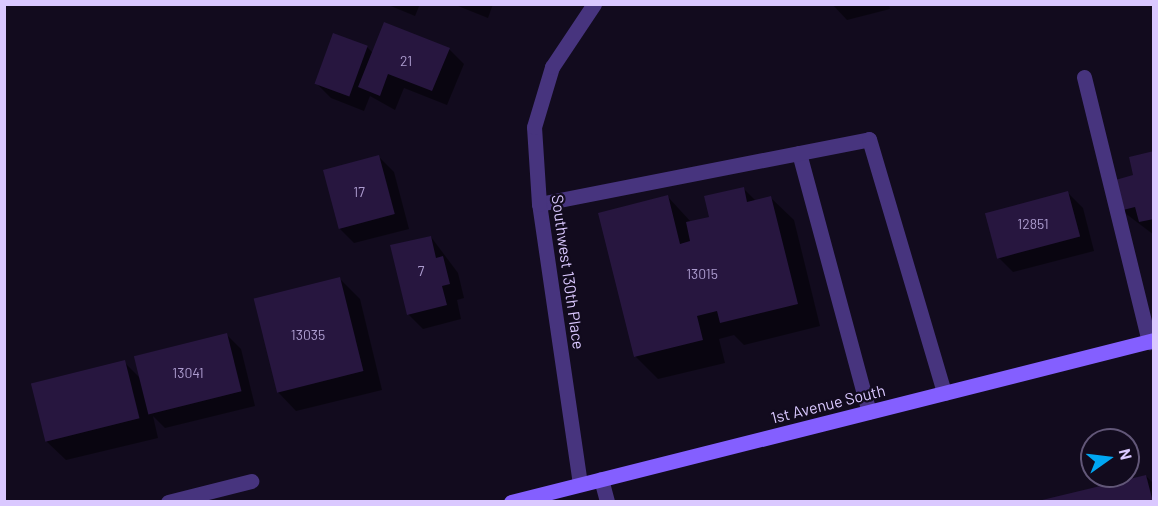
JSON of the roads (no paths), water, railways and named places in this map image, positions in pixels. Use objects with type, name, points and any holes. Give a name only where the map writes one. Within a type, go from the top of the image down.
[{"type":"main road","name":"1st Avenue South","points":[[511,501],[1151,341]]},
{"type":"street","name":"Southwest 130th Place","points":[[580,484],[539,204],[534,127],[552,67],[594,4]]},
{"type":"street","points":[[1084,77],[1151,341]]},
{"type":"street","points":[[539,204],[870,139],[944,393]]},
{"type":"street","points":[[799,153],[869,412]]},
{"type":"street","points":[[601,478],[608,501]]},
{"type":"street","points":[[168,501],[251,481]]}]
